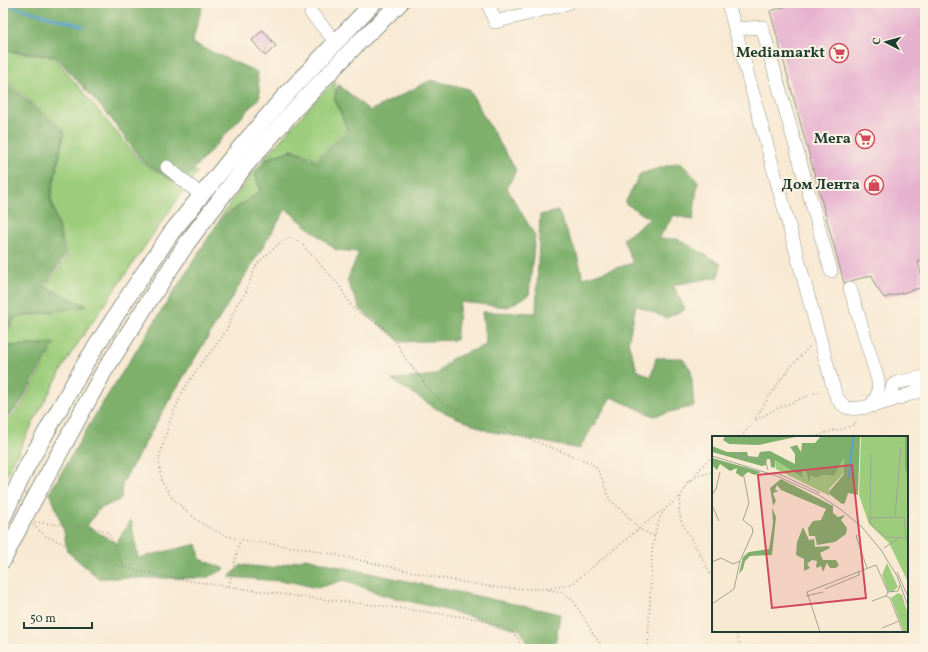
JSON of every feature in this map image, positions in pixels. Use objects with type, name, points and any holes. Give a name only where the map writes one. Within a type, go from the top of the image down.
[{"type":"main road","points":[[3,517],[27,466],[86,362],[171,233],[233,156],[283,98],[373,3]]},
{"type":"main road","points":[[3,560],[24,518],[103,373],[146,304],[187,243],[245,166],[294,110],[358,43],[400,3]]},
{"type":"lane","points":[[489,5],[495,22],[568,3]]},
{"type":"lane","points":[[728,3],[832,386],[838,401],[847,407],[856,409],[925,389]]},
{"type":"lane","points":[[311,13],[336,42]]},
{"type":"lane","points":[[735,29],[762,27],[831,271]]},
{"type":"lane","points":[[167,167],[202,195]]},
{"type":"lane","points":[[850,288],[878,380],[879,390],[876,400],[867,407]]},
{"type":"lane","points":[[889,400],[893,385],[899,382],[925,377]]},
{"type":"path","points":[[605,649],[593,634],[572,601],[562,592],[545,589],[500,588],[445,579],[309,549],[248,542],[227,536],[206,526],[172,498],[162,482],[159,459],[170,420],[184,389],[227,329],[236,304],[246,292],[255,268],[260,261],[283,240],[290,238],[300,242],[339,285],[352,307],[388,331],[406,360],[428,388],[443,403],[473,417],[591,463],[600,474],[610,500],[624,512],[639,529],[654,536]]},
{"type":"path","points":[[741,436],[754,420],[778,383],[819,336]]},
{"type":"path","points":[[754,420],[778,408],[832,386]]},
{"type":"path","points":[[817,436],[853,425],[867,407]]},
{"type":"path","points":[[712,458],[686,483],[681,496],[679,511],[682,523],[712,578]]},
{"type":"path","points":[[686,483],[697,476],[712,472]]},
{"type":"path","points":[[545,589],[572,584],[681,496]]},
{"type":"path","points":[[648,649],[652,551],[654,536],[666,509]]},
{"type":"path","points":[[124,567],[110,536],[100,529],[30,522],[46,536],[103,561],[124,567],[135,570],[190,581],[295,596],[479,619],[504,627],[512,632],[517,637],[522,649]]},
{"type":"path","points":[[229,586],[240,540]]},
{"type":"path","points":[[735,632],[742,649]]},
{"type":"green space","points":[[3,3],[203,3],[192,43],[257,72],[260,97],[180,184],[142,161],[109,116],[55,56],[3,50]]},
{"type":"green space","points":[[3,51],[54,57],[141,162],[180,185],[194,170],[197,172],[70,355],[3,482],[3,426],[22,405],[55,343],[3,346],[3,339],[16,318],[87,306],[46,287],[67,257],[51,197],[65,131],[3,78]]},
{"type":"green space","points":[[3,80],[64,132],[50,197],[65,256],[44,287],[86,306],[15,317],[3,336]]},
{"type":"green space","points":[[431,80],[469,89],[516,170],[507,188],[535,236],[529,295],[508,307],[460,302],[456,340],[401,342],[360,309],[347,281],[359,252],[336,250],[286,209],[167,404],[122,484],[121,499],[98,510],[87,526],[116,543],[131,520],[138,558],[197,544],[200,559],[225,569],[206,578],[98,578],[67,551],[64,531],[50,492],[97,412],[219,221],[261,191],[256,174],[268,159],[293,150],[316,161],[348,130],[335,99],[338,84],[370,111]]},
{"type":"green space","points":[[335,81],[335,100],[347,129],[316,159],[293,149],[268,158],[255,174],[260,191],[219,219],[253,172],[312,104]]},
{"type":"green space","points":[[680,162],[698,181],[693,220],[674,215],[658,239],[678,239],[721,264],[718,277],[673,285],[685,309],[666,318],[636,305],[628,342],[637,370],[651,377],[656,358],[682,358],[691,370],[694,406],[654,416],[611,397],[579,449],[488,431],[437,409],[392,380],[436,375],[451,359],[486,345],[482,312],[536,313],[540,215],[558,211],[577,255],[583,278],[633,263],[623,239],[650,219],[625,203],[640,174]]},
{"type":"green space","points":[[53,344],[20,404],[3,423],[3,347]]},
{"type":"green space","points":[[306,558],[560,614],[555,649],[529,649],[521,630],[383,595],[344,580],[317,588],[292,582],[229,577],[241,565],[271,568]]},
{"type":"building","name":"Мега","points":[[798,3],[925,3],[925,260],[918,262],[921,273],[920,288],[884,298],[875,285],[872,275],[844,283],[770,11]]},
{"type":"building","points":[[263,30],[276,46],[265,56],[252,40]]},
{"type":"waterway","points":[[3,5],[8,5],[83,26]]},
{"type":"place","name":"Mediamarkt","points":[[839,53]]},
{"type":"place","name":"Мега","points":[[865,139]]},
{"type":"place","name":"Дом Лента","points":[[874,185]]}]
